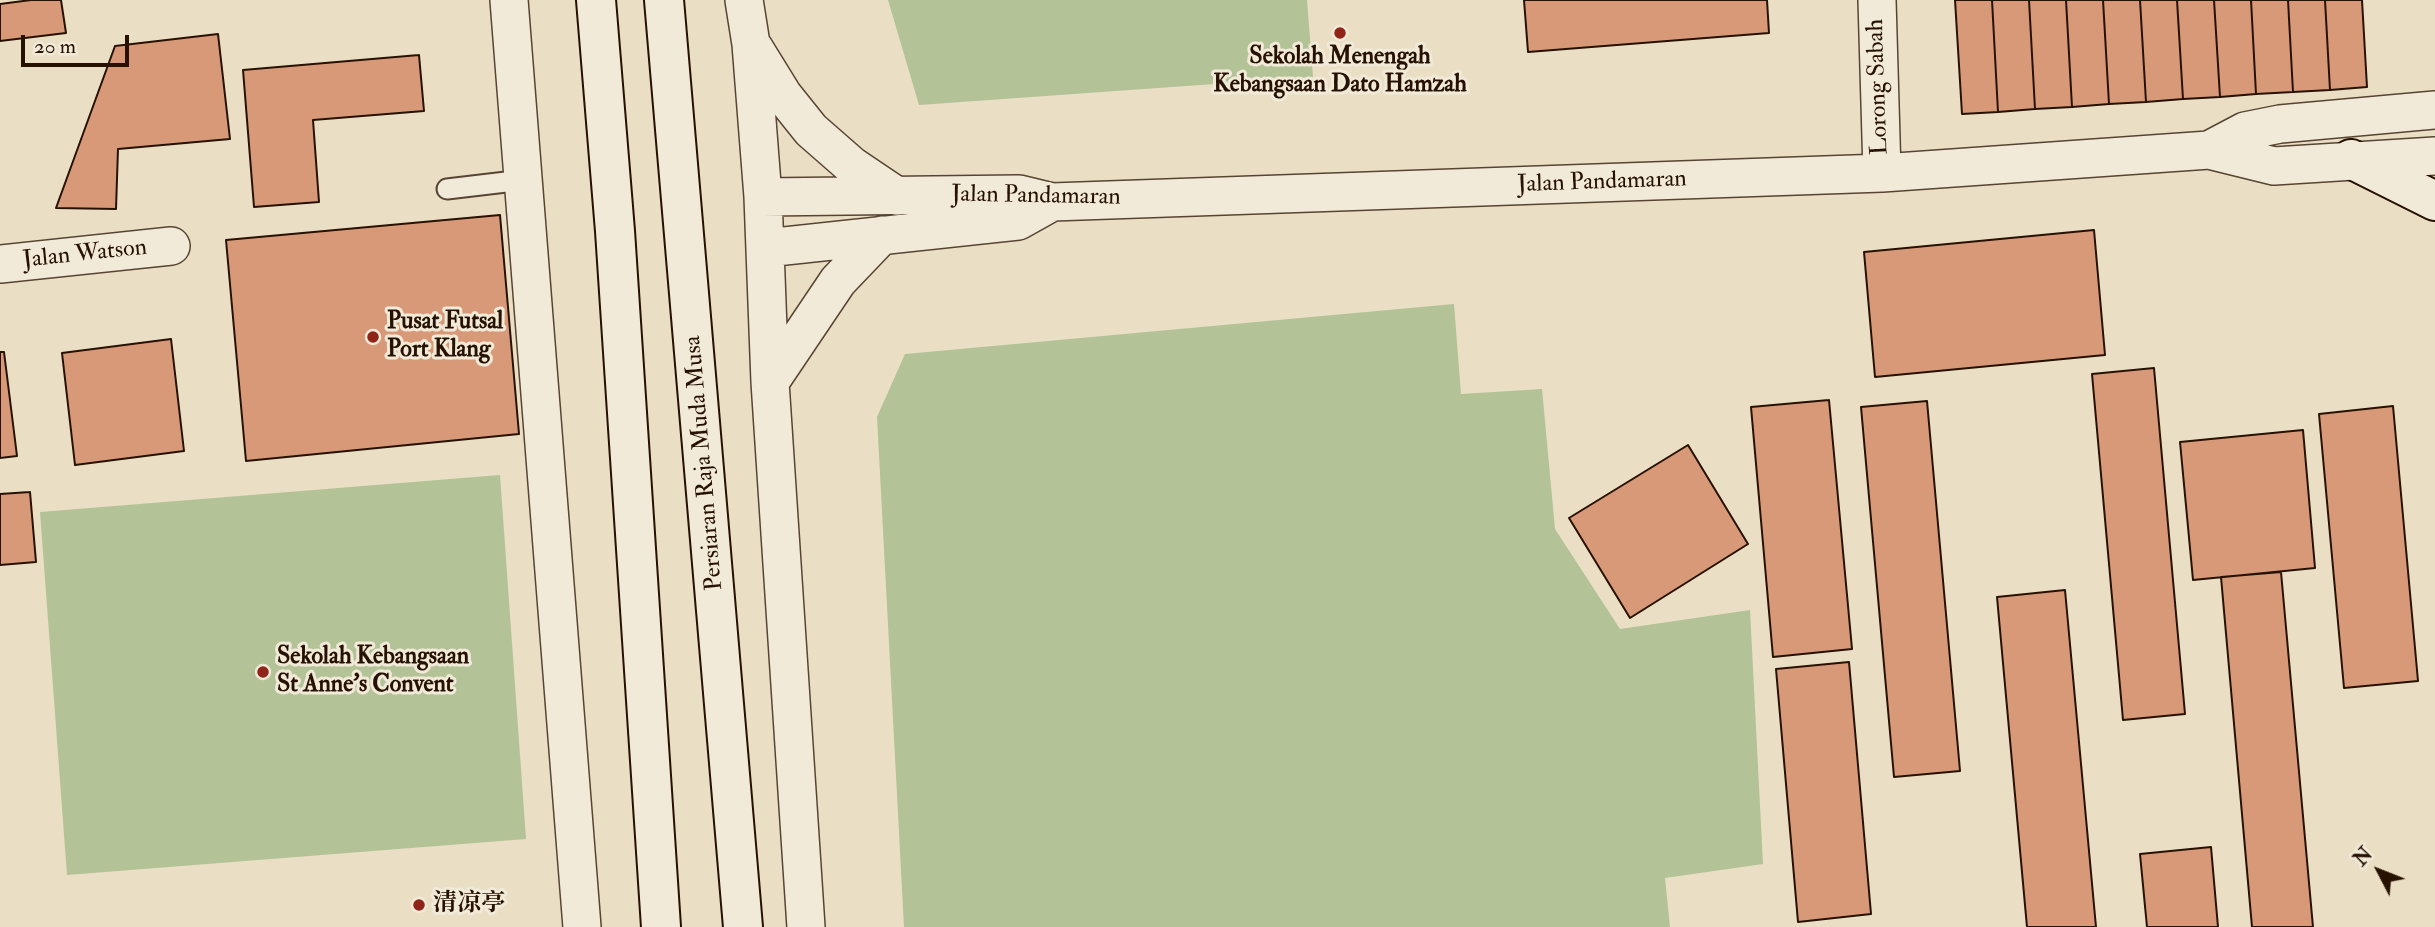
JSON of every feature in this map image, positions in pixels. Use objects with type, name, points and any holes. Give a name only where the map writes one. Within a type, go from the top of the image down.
[{"type":"main road","points":[[596,0],[615,231],[661,927]]},
{"type":"main road","name":"Persiaran Raja Muda Musa","points":[[664,0],[743,927]]},
{"type":"main road","points":[[2351,159],[2435,201]]},
{"type":"street","points":[[509,0],[582,927]]},
{"type":"street","points":[[744,0],[751,44],[763,197],[771,382],[806,927]]},
{"type":"street","name":"Lorong Sabah","points":[[1877,0],[1882,173]]},
{"type":"street","points":[[751,44],[783,95],[811,130],[851,165],[897,196]]},
{"type":"street","name":"Jalan Pandamaran","points":[[763,197],[1019,194],[1052,202],[1882,173],[2209,150],[2245,131],[2280,124],[2435,110]]},
{"type":"street","points":[[2209,150],[2274,166],[2351,159],[2435,156]]},
{"type":"street","points":[[766,248],[1018,221],[1052,202]]},
{"type":"street","points":[[771,382],[838,281],[882,235]]},
{"type":"street","name":"Jalan Watson","points":[[0,264],[171,246]]},
{"type":"lane","points":[[447,188],[523,180]]},
{"type":"green space","points":[[888,0],[1307,0],[1313,77],[919,105]]},
{"type":"green space","points":[[1454,304],[1461,394],[1542,389],[1555,529],[1620,629],[1750,610],[1763,864],[1665,878],[1670,927],[904,927],[877,417],[905,354]]},
{"type":"green space","name":"Sekolah Kebangsaan St Anne's Convent","points":[[500,475],[526,839],[67,875],[40,512]]},
{"type":"building","points":[[61,0],[66,33],[0,41],[0,4]]},
{"type":"building","points":[[1524,0],[1767,0],[1769,33],[1528,52]]},
{"type":"building","points":[[1955,0],[1992,0],[1998,112],[1962,114]]},
{"type":"building","points":[[1992,0],[2029,0],[2035,109],[1998,112]]},
{"type":"building","points":[[2029,0],[2066,0],[2072,107],[2035,109]]},
{"type":"building","points":[[2066,0],[2103,0],[2109,104],[2072,107]]},
{"type":"building","points":[[2103,0],[2140,0],[2146,102],[2109,104]]},
{"type":"building","points":[[2140,0],[2177,0],[2183,99],[2146,102]]},
{"type":"building","points":[[2177,0],[2214,0],[2220,97],[2183,99]]},
{"type":"building","points":[[2214,0],[2251,0],[2256,94],[2220,97]]},
{"type":"building","points":[[2251,0],[2288,0],[2293,92],[2256,94]]},
{"type":"building","points":[[2288,0],[2325,0],[2330,90],[2293,92]]},
{"type":"building","points":[[2325,0],[2362,0],[2367,87],[2330,90]]},
{"type":"building","points":[[218,34],[230,139],[118,149],[116,209],[56,208],[115,46]]},
{"type":"building","points":[[419,55],[424,111],[313,120],[319,202],[254,207],[243,70]]},
{"type":"building","name":"Pusat Futsal Port Klang","points":[[500,215],[519,434],[246,461],[226,240]]},
{"type":"building","points":[[2094,230],[2105,355],[1875,377],[1864,252]]},
{"type":"building","points":[[171,339],[184,451],[75,465],[62,353]]},
{"type":"building","points":[[0,352],[4,352],[17,456],[0,458]]},
{"type":"building","points":[[2154,368],[2185,714],[2123,720],[2092,374]]},
{"type":"building","points":[[1829,400],[1852,649],[1773,657],[1751,407]]},
{"type":"building","points":[[1927,401],[1960,771],[1894,777],[1861,407]]},
{"type":"building","points":[[2393,406],[2418,681],[2344,688],[2319,414]]},
{"type":"building","points":[[2303,430],[2315,568],[2193,580],[2180,442]]},
{"type":"building","points":[[1688,445],[1748,544],[1630,618],[1569,518]]},
{"type":"building","points":[[30,492],[36,562],[0,565],[0,494]]},
{"type":"building","points":[[2281,572],[2313,927],[2252,927],[2221,577]]},
{"type":"building","points":[[2065,590],[2096,927],[2027,927],[1997,597]]},
{"type":"building","points":[[1849,662],[1871,914],[1798,922],[1776,669]]},
{"type":"building","points":[[2211,847],[2218,927],[2147,927],[2140,854]]},
{"type":"place","name":"Sekolah Menengah Kebangsaan Dato Hamzah","points":[[1340,33]]},
{"type":"place","name":"Pusat Futsal Port Klang","points":[[373,337]]},
{"type":"place","name":"Sekolah Kebangsaan St Anne's Convent","points":[[263,672]]},
{"type":"place","name":"清凉亭","points":[[419,905]]}]
